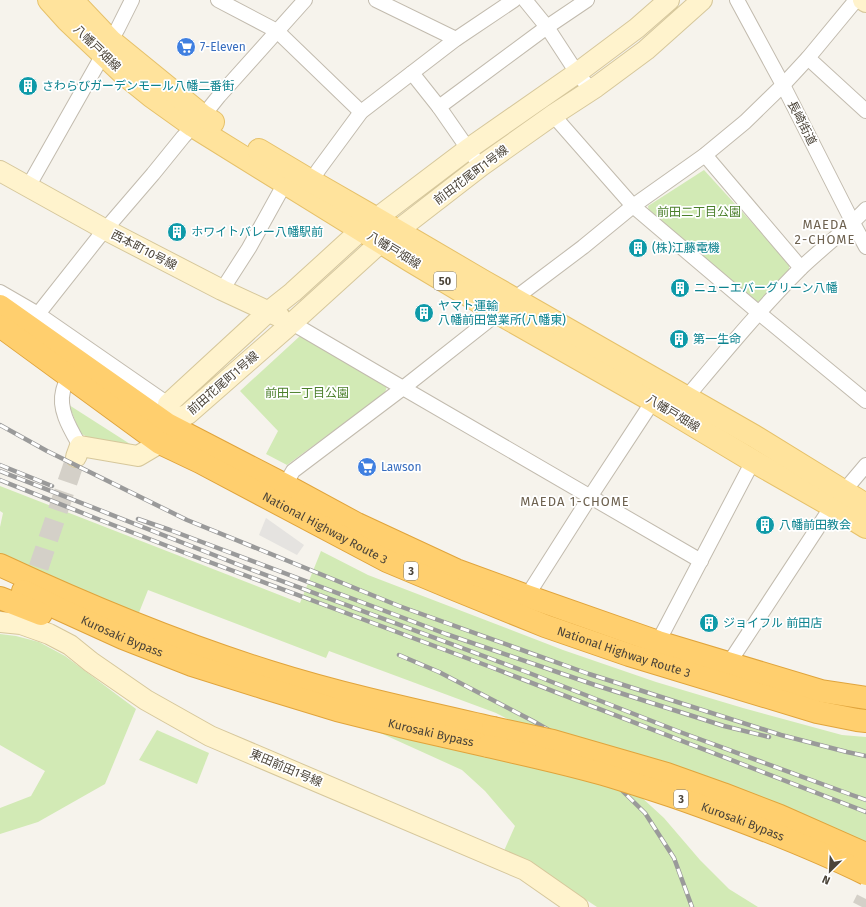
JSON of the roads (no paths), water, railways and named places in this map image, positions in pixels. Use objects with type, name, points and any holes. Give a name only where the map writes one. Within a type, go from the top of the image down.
[{"type":"highway","name":"National Highway Route 3","points":[[0,306],[165,423],[200,462],[387,561],[545,626],[629,654],[817,712],[866,721]]},
{"type":"highway","name":"National Highway Route 3","points":[[0,326],[69,376],[165,423],[357,524],[456,570],[658,642],[821,691],[866,698]]},
{"type":"highway","points":[[0,562],[46,586]]},
{"type":"highway","name":"Kurosaki Bypass","points":[[0,565],[125,620],[199,649],[271,673],[342,693],[416,711],[664,794],[775,834],[838,860],[866,874]]},
{"type":"highway","name":"Kurosaki Bypass","points":[[0,581],[123,638],[192,665],[337,710],[409,728],[491,737],[553,741],[667,774],[723,794],[780,816],[866,854]]},
{"type":"highway","points":[[0,598],[121,643],[192,665]]},
{"type":"main road","name":"八幡戸畑線","points":[[49,0],[68,20],[107,48]]},
{"type":"main road","name":"八幡戸畑線","points":[[72,0],[125,74],[151,96],[311,181],[388,237],[683,408],[753,461],[838,498],[866,505]]},
{"type":"main road","name":"八幡戸畑線","points":[[198,121],[285,183],[369,224]]},
{"type":"main road","name":"八幡戸畑線","points":[[506,306],[653,401],[683,408],[754,436],[838,498],[866,527]]},
{"type":"street","points":[[28,187],[107,48],[132,0]]},
{"type":"street","points":[[218,0],[277,31],[361,112]]},
{"type":"street","points":[[38,314],[183,137],[305,0]]},
{"type":"street","points":[[376,0],[456,40]]},
{"type":"street","points":[[311,181],[361,112],[456,40],[514,0]]},
{"type":"street","points":[[525,0],[547,27],[577,73],[592,90]]},
{"type":"street","points":[[439,107],[547,27],[587,0]]},
{"type":"street","name":"前田花尾町1号線","points":[[165,423],[269,311],[293,292],[369,224],[468,149],[577,73],[637,28],[669,0]]},
{"type":"street","name":"前田花尾町1号線","points":[[165,423],[188,414],[388,237],[481,166],[592,90],[646,50],[702,0]]},
{"type":"street","name":"長崎街道","points":[[738,0],[783,84],[866,247]]},
{"type":"street","points":[[285,485],[293,471],[403,388],[633,206],[705,155],[744,122],[808,58],[856,0]]},
{"type":"street","points":[[808,58],[866,111]]},
{"type":"street","points":[[412,73],[439,107],[481,166]]},
{"type":"street","points":[[554,115],[633,206],[866,401]]},
{"type":"street","points":[[705,155],[802,268]]},
{"type":"street","name":"西本町10号線","points":[[0,171],[106,230],[222,290],[292,323]]},
{"type":"street","points":[[222,290],[249,248],[285,183]]},
{"type":"street","points":[[683,408],[759,313],[802,268],[853,223],[866,209]]},
{"type":"street","points":[[0,292],[38,314],[165,423],[138,456],[78,451],[61,402],[63,390],[69,376]]},
{"type":"street","points":[[292,323],[701,561]]},
{"type":"street","points":[[527,596],[653,401]]},
{"type":"street","points":[[658,642],[753,461]]},
{"type":"street","points":[[729,663],[838,498],[866,465]]},
{"type":"street","name":"東田前田1号線","points":[[0,622],[22,618],[70,645],[146,700],[210,736],[525,870],[578,907]]},
{"type":"tunnel","points":[[29,596],[76,457]]},
{"type":"tunnel","points":[[862,907],[866,899]]},
{"type":"railway","points":[[0,425],[47,451],[187,520],[399,606],[589,674],[781,735],[866,756]]},
{"type":"railway","points":[[0,465],[52,486]]},
{"type":"railway","points":[[0,471],[247,568],[524,671],[680,732],[866,800]]},
{"type":"railway","points":[[0,480],[188,554],[488,666],[866,812]]},
{"type":"railway","points":[[138,519],[446,634],[595,685],[724,726],[769,737]]},
{"type":"railway","points":[[399,655],[439,672],[533,721],[554,733],[593,762],[645,813],[674,858],[692,907]]},
{"type":"place","name":"7-Eleven","points":[[186,47]]},
{"type":"place","name":"さわらびガーデンモール八幡二番街","points":[[28,86]]},
{"type":"place","name":"ホワイトバレー八幡駅前","points":[[177,232]]},
{"type":"place","name":"(株)江藤電機","points":[[638,248]]},
{"type":"place","name":"ニューエバーグリーン八幡","points":[[680,288]]},
{"type":"place","name":"ヤマト運輸 八幡前田営業所(八幡東)","points":[[424,313]]},
{"type":"place","name":"第一生命","points":[[679,339]]},
{"type":"place","name":"Lawson","points":[[367,467]]},
{"type":"place","name":"八幡前田教会","points":[[765,525]]},
{"type":"place","name":"ジョイフル 前田店","points":[[709,623]]},
{"type":"district","name":"MAEDA 2-CHOME","points":[[825,232]]},
{"type":"district","name":"MAEDA 1-CHOME","points":[[575,501]]},
{"type":"park label","name":"前田二丁目公園","points":[[699,212]]},
{"type":"park label","name":"前田一丁目公園","points":[[307,393]]}]
